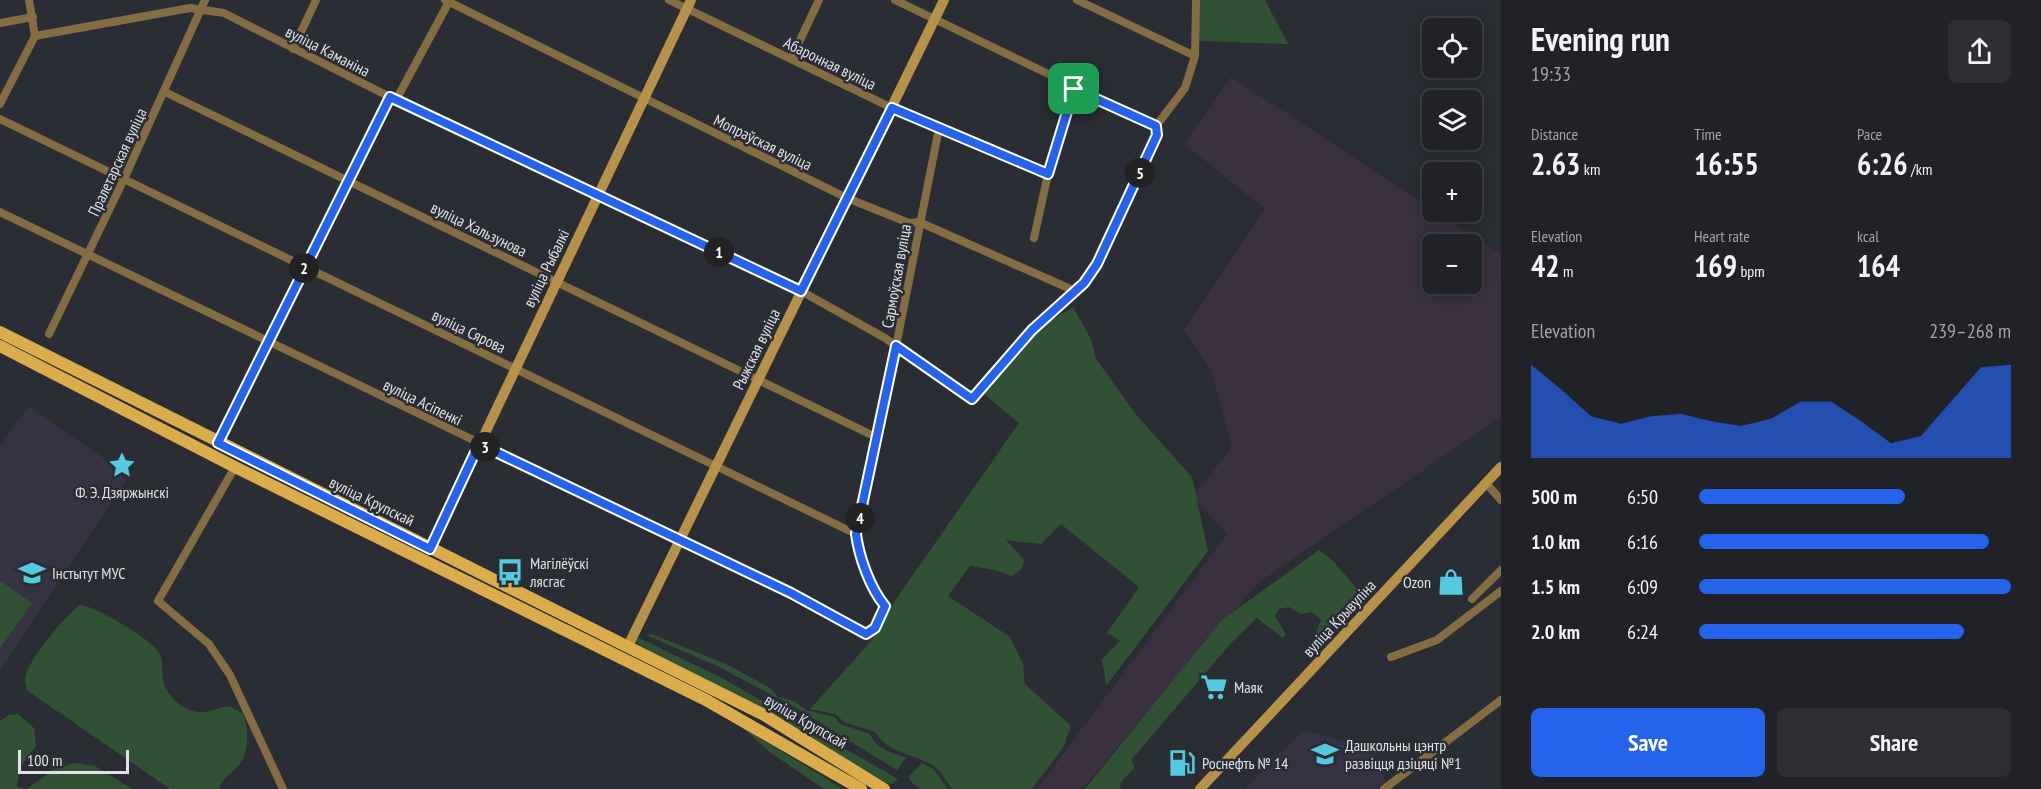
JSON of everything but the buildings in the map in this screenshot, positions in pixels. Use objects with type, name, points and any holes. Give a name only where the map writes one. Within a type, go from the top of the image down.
[{"type":"main road","name":"вуліца Крупскай","points":[[0,332],[764,715],[884,789]]},
{"type":"main road","name":"вуліца Крупскай","points":[[0,346],[235,467],[706,700],[861,789]]},
{"type":"street","points":[[0,104],[35,36],[29,0]]},
{"type":"street","name":"Пралетарская вуліца","points":[[49,333],[165,92],[205,0]]},
{"type":"street","points":[[293,49],[316,0]]},
{"type":"street","name":"Абаронная вуліца","points":[[669,0],[689,4],[791,59],[892,108],[1048,174]]},
{"type":"street","points":[[791,59],[819,0]]},
{"type":"street","points":[[895,0],[1074,89],[1156,126]]},
{"type":"street","name":"Рыжская вуліца","points":[[627,646],[944,0]]},
{"type":"street","points":[[1077,0],[1195,56]]},
{"type":"street","points":[[1075,291],[1097,264],[1157,135],[1156,126],[1185,88],[1195,56],[1196,0]]},
{"type":"street","points":[[218,443],[348,180],[448,1]]},
{"type":"street","name":"Мопраўская вуліца","points":[[448,1],[847,198],[909,224],[919,222],[1075,291]]},
{"type":"street","name":"вуліца Рыбалкі","points":[[430,549],[689,4]]},
{"type":"street","name":"вуліца Каманіна","points":[[35,36],[190,8],[224,12],[393,98],[801,291],[896,346],[972,399],[1032,330],[1075,291]]},
{"type":"street","points":[[0,22],[33,17]]},
{"type":"street","points":[[1034,238],[1048,174],[1074,89]]},
{"type":"street","name":"вуліца Хальзунова","points":[[165,92],[878,438]]},
{"type":"street","name":"вуліца Сярова","points":[[0,119],[856,534]]},
{"type":"street","name":"Сармоўская вуліца","points":[[856,534],[878,438],[939,128]]},
{"type":"street","name":"вуліца Асіпенкі","points":[[0,212],[791,593],[866,634],[875,628],[885,606],[879,599],[858,548],[856,534]]},
{"type":"street","points":[[235,467],[158,601],[209,644],[230,675],[283,789]]},
{"type":"street","name":"вуліца Крывуліна","points":[[1200,789],[1501,467]]},
{"type":"street","points":[[1486,483],[1501,500]]},
{"type":"street","points":[[1472,599],[1501,570]]},
{"type":"street","points":[[1391,657],[1437,640],[1501,591]]},
{"type":"street","points":[[1384,789],[1501,700]]},
{"type":"shaded area","points":[[1231,77],[1422,202],[1422,222],[1452,222],[1470,234],[1422,234],[1422,294],[1482,294],[1482,242],[1501,254],[1501,417],[1258,583],[1082,789],[1037,789],[1227,534],[1193,497],[1232,447],[1211,370],[1184,330],[1265,209],[1184,144]]},
{"type":"shaded area","name":"Інстытут МУС","points":[[29,406],[129,476],[0,671],[0,445]]},
{"type":"shaded area","name":"Дашкольны цэнтр развіцця дзіцяці №1","points":[[1303,730],[1364,746],[1386,781],[1375,789],[1245,789]]},
{"type":"green space","points":[[1199,0],[1265,0],[1288,44],[1199,41]]},
{"type":"green space","points":[[1073,307],[1091,339],[1096,359],[1137,416],[1192,477],[1208,551],[1106,686],[1102,659],[1120,641],[1107,633],[1139,587],[1061,524],[1041,544],[1006,540],[1024,560],[1022,568],[1012,576],[995,570],[970,566],[948,596],[1010,637],[1023,664],[1025,684],[1071,726],[1063,748],[1032,789],[952,789],[935,767],[887,745],[875,732],[844,722],[835,714],[810,709],[872,640],[894,602],[1019,423],[984,394],[1026,336]]},
{"type":"green space","points":[[1319,550],[1332,560],[1360,592],[1357,602],[1319,641],[1314,639],[1321,620],[1312,612],[1301,614],[1289,607],[1279,609],[1275,616],[1286,634],[1283,638],[1257,618],[1231,643],[1132,759],[1134,768],[1121,782],[1120,789],[1085,789],[1222,620]]},
{"type":"green space","points":[[0,581],[32,603],[0,648]]},
{"type":"green space","points":[[80,605],[109,617],[154,646],[161,655],[162,677],[165,686],[171,696],[181,705],[193,711],[203,712],[230,706],[243,714],[247,729],[247,744],[243,759],[221,783],[219,789],[170,789],[28,691],[25,677],[33,660],[57,628]]},
{"type":"green space","points":[[652,634],[728,665],[770,688],[778,697],[794,701],[806,710],[835,717],[840,724],[870,734],[885,750],[906,757],[897,770],[791,705],[717,666],[646,635]]},
{"type":"green space","points":[[635,636],[722,678],[898,779],[892,784],[886,783],[800,730],[641,646],[635,640]]},
{"type":"green space","points":[[18,714],[34,728],[36,746],[20,767],[17,786],[24,789],[0,789],[0,721],[9,715]]},
{"type":"green space","points":[[743,728],[843,789],[824,789],[771,753]]},
{"type":"green space","points":[[74,763],[95,766],[132,789],[27,789],[53,770]]},
{"type":"green space","points":[[922,763],[933,769],[948,789],[920,789],[910,781],[909,776]]},
{"type":"place","name":"Ф. Э. Дзяржынскі","points":[[122,465]]},
{"type":"place","name":"Магілёўскі лясгас","points":[[510,572]]},
{"type":"place","name":"Інстытут МУС","points":[[32,573]]},
{"type":"place","name":"Ozon","points":[[1451,582]]},
{"type":"place","name":"Маяк","points":[[1214,687]]},
{"type":"place","name":"Дашкольны цэнтр развіцця дзіцяці №1","points":[[1325,754]]},
{"type":"place","name":"Роснефть № 14","points":[[1182,763]]},
{"type":"route","points":[[1074,89],[1156,126],[1157,135],[1097,264],[1084,283],[1032,330],[972,399],[896,346],[864,506],[856,534],[858,548],[879,599],[885,606],[875,628],[866,634],[791,593],[479,444],[430,549],[218,443],[390,97],[801,291],[892,108],[1048,174],[1074,89]]}]
